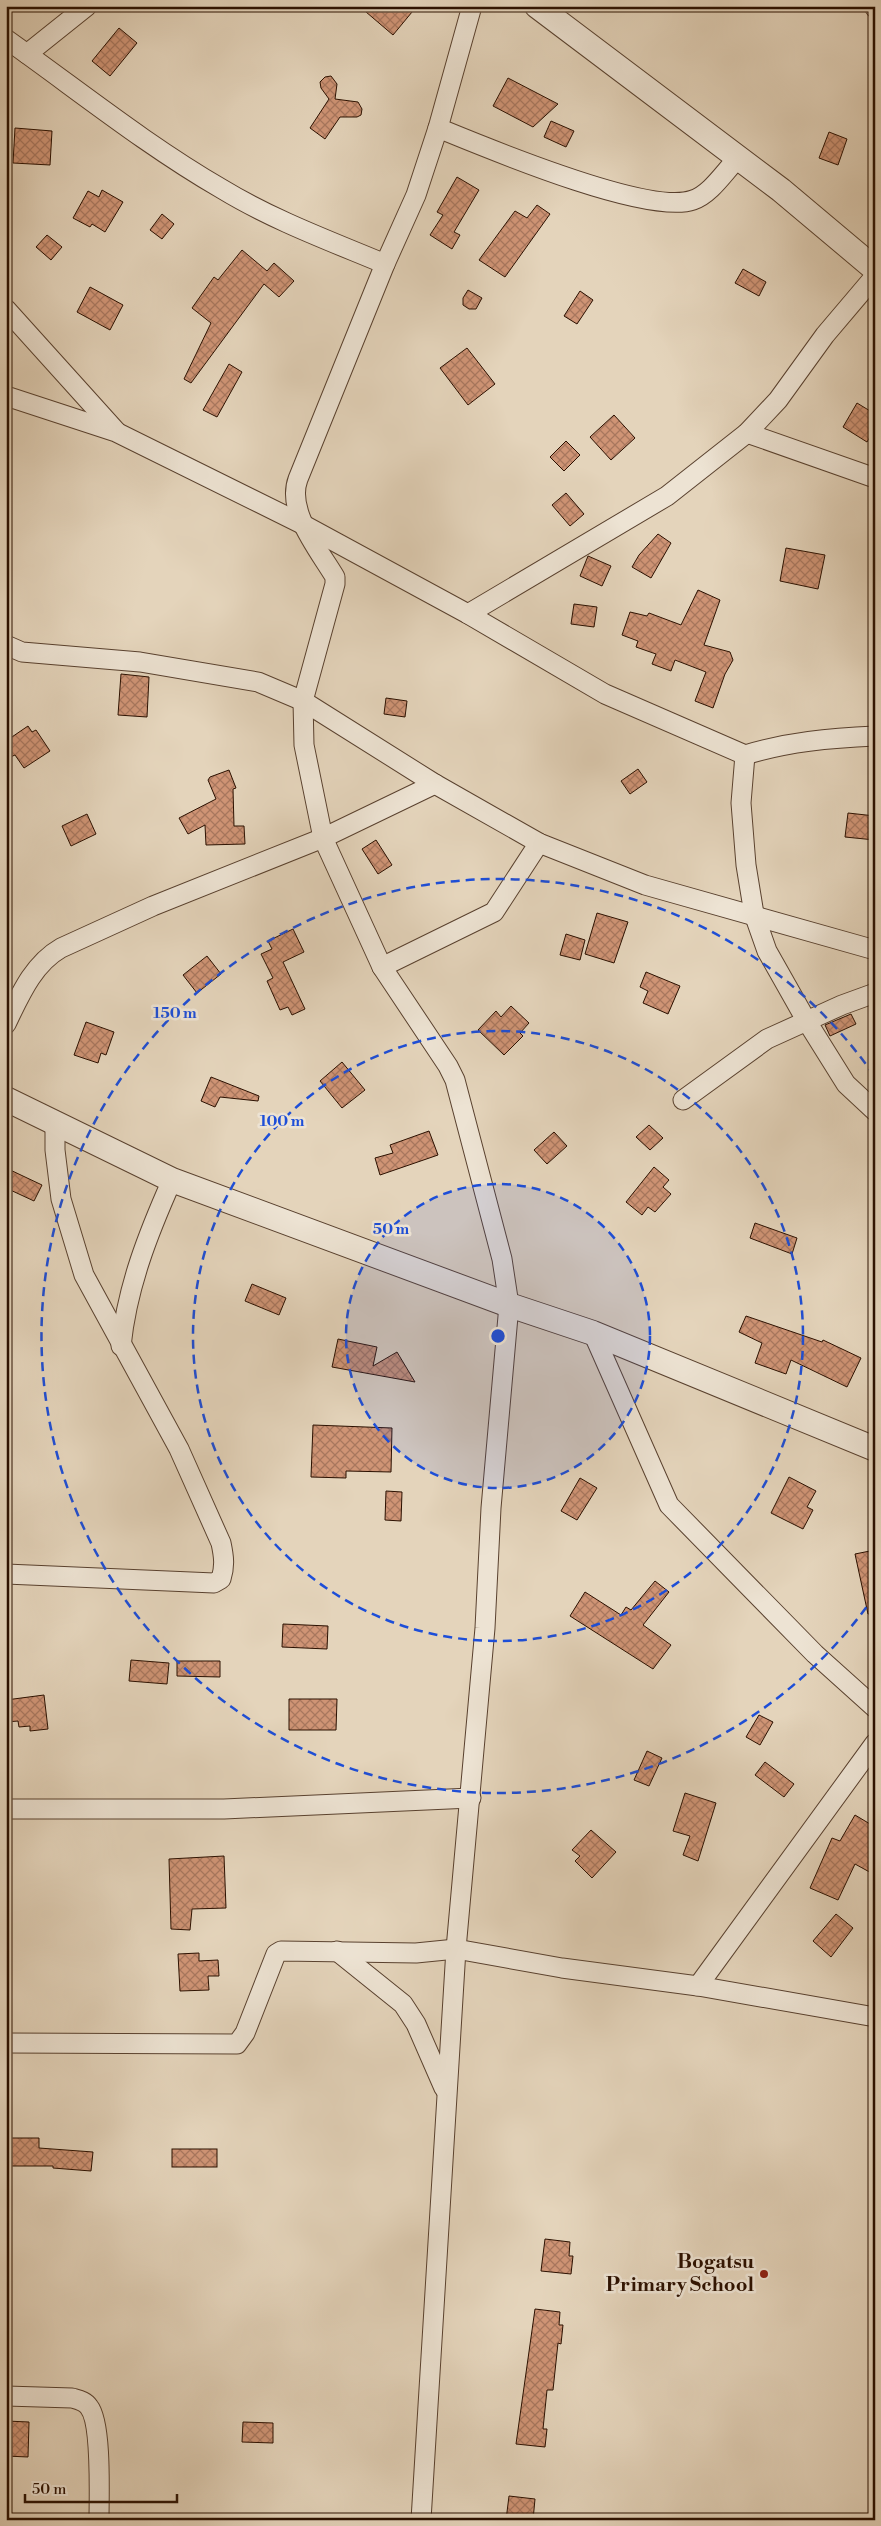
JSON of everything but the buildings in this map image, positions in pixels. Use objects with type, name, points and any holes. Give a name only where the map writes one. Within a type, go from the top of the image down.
[{"type":"street","points":[[27,54],[87,6]]},
{"type":"street","points":[[421,2520],[456,1949],[485,1628],[491,1508],[509,1305],[502,1259],[455,1080],[382,967],[323,838],[304,745],[302,701],[335,584],[335,578],[304,525],[294,495],[294,488],[385,264],[416,195],[438,128],[472,6]]},
{"type":"street","points":[[536,6],[780,190],[875,268]]},
{"type":"street","points":[[6,39],[115,120],[223,190],[305,231],[385,264]]},
{"type":"street","points":[[438,128],[560,175],[661,202],[680,203],[695,200],[705,193],[738,158]]},
{"type":"street","points":[[468,614],[667,496],[748,433],[778,400],[825,335],[875,276]]},
{"type":"street","points":[[6,309],[116,432]]},
{"type":"street","points":[[6,396],[116,432],[304,525],[468,614],[605,694],[745,755],[771,747],[830,738],[875,736]]},
{"type":"street","points":[[748,433],[875,478]]},
{"type":"street","points":[[11,650],[140,662],[246,679],[302,701],[435,784],[539,843],[645,885],[754,914],[875,950]]},
{"type":"street","points":[[745,755],[741,803],[746,865],[754,914],[767,951],[806,1020],[846,1084],[875,1111]]},
{"type":"street","points":[[6,1024],[35,971],[47,956],[61,948],[153,906],[323,838],[435,784]]},
{"type":"street","points":[[382,967],[494,912],[539,843]]},
{"type":"street","points":[[683,1100],[767,1038],[806,1020],[875,994]]},
{"type":"street","points":[[6,1099],[172,1180],[509,1305],[593,1333],[875,1449]]},
{"type":"street","points":[[6,1574],[214,1583],[222,1579],[225,1559],[221,1543],[180,1449],[121,1346],[84,1274],[61,1200],[54,1124]]},
{"type":"street","points":[[121,1346],[124,1313],[141,1257],[172,1180]]},
{"type":"street","points":[[593,1333],[669,1505],[815,1654],[875,1708]]},
{"type":"street","points":[[698,1986],[875,1743]]},
{"type":"street","points":[[6,1809],[224,1809],[471,1798]]},
{"type":"street","points":[[6,2043],[237,2044],[245,2033],[276,1954],[281,1951],[416,1953],[456,1949],[562,1968],[698,1986],[875,2017]]},
{"type":"street","points":[[336,1951],[403,2004],[416,2024],[446,2095]]},
{"type":"street","points":[[6,2396],[72,2398],[83,2400],[91,2408],[99,2463],[99,2520]]},
{"type":"place","name":"Bogatsu Primary School","points":[[764,2274]]}]
